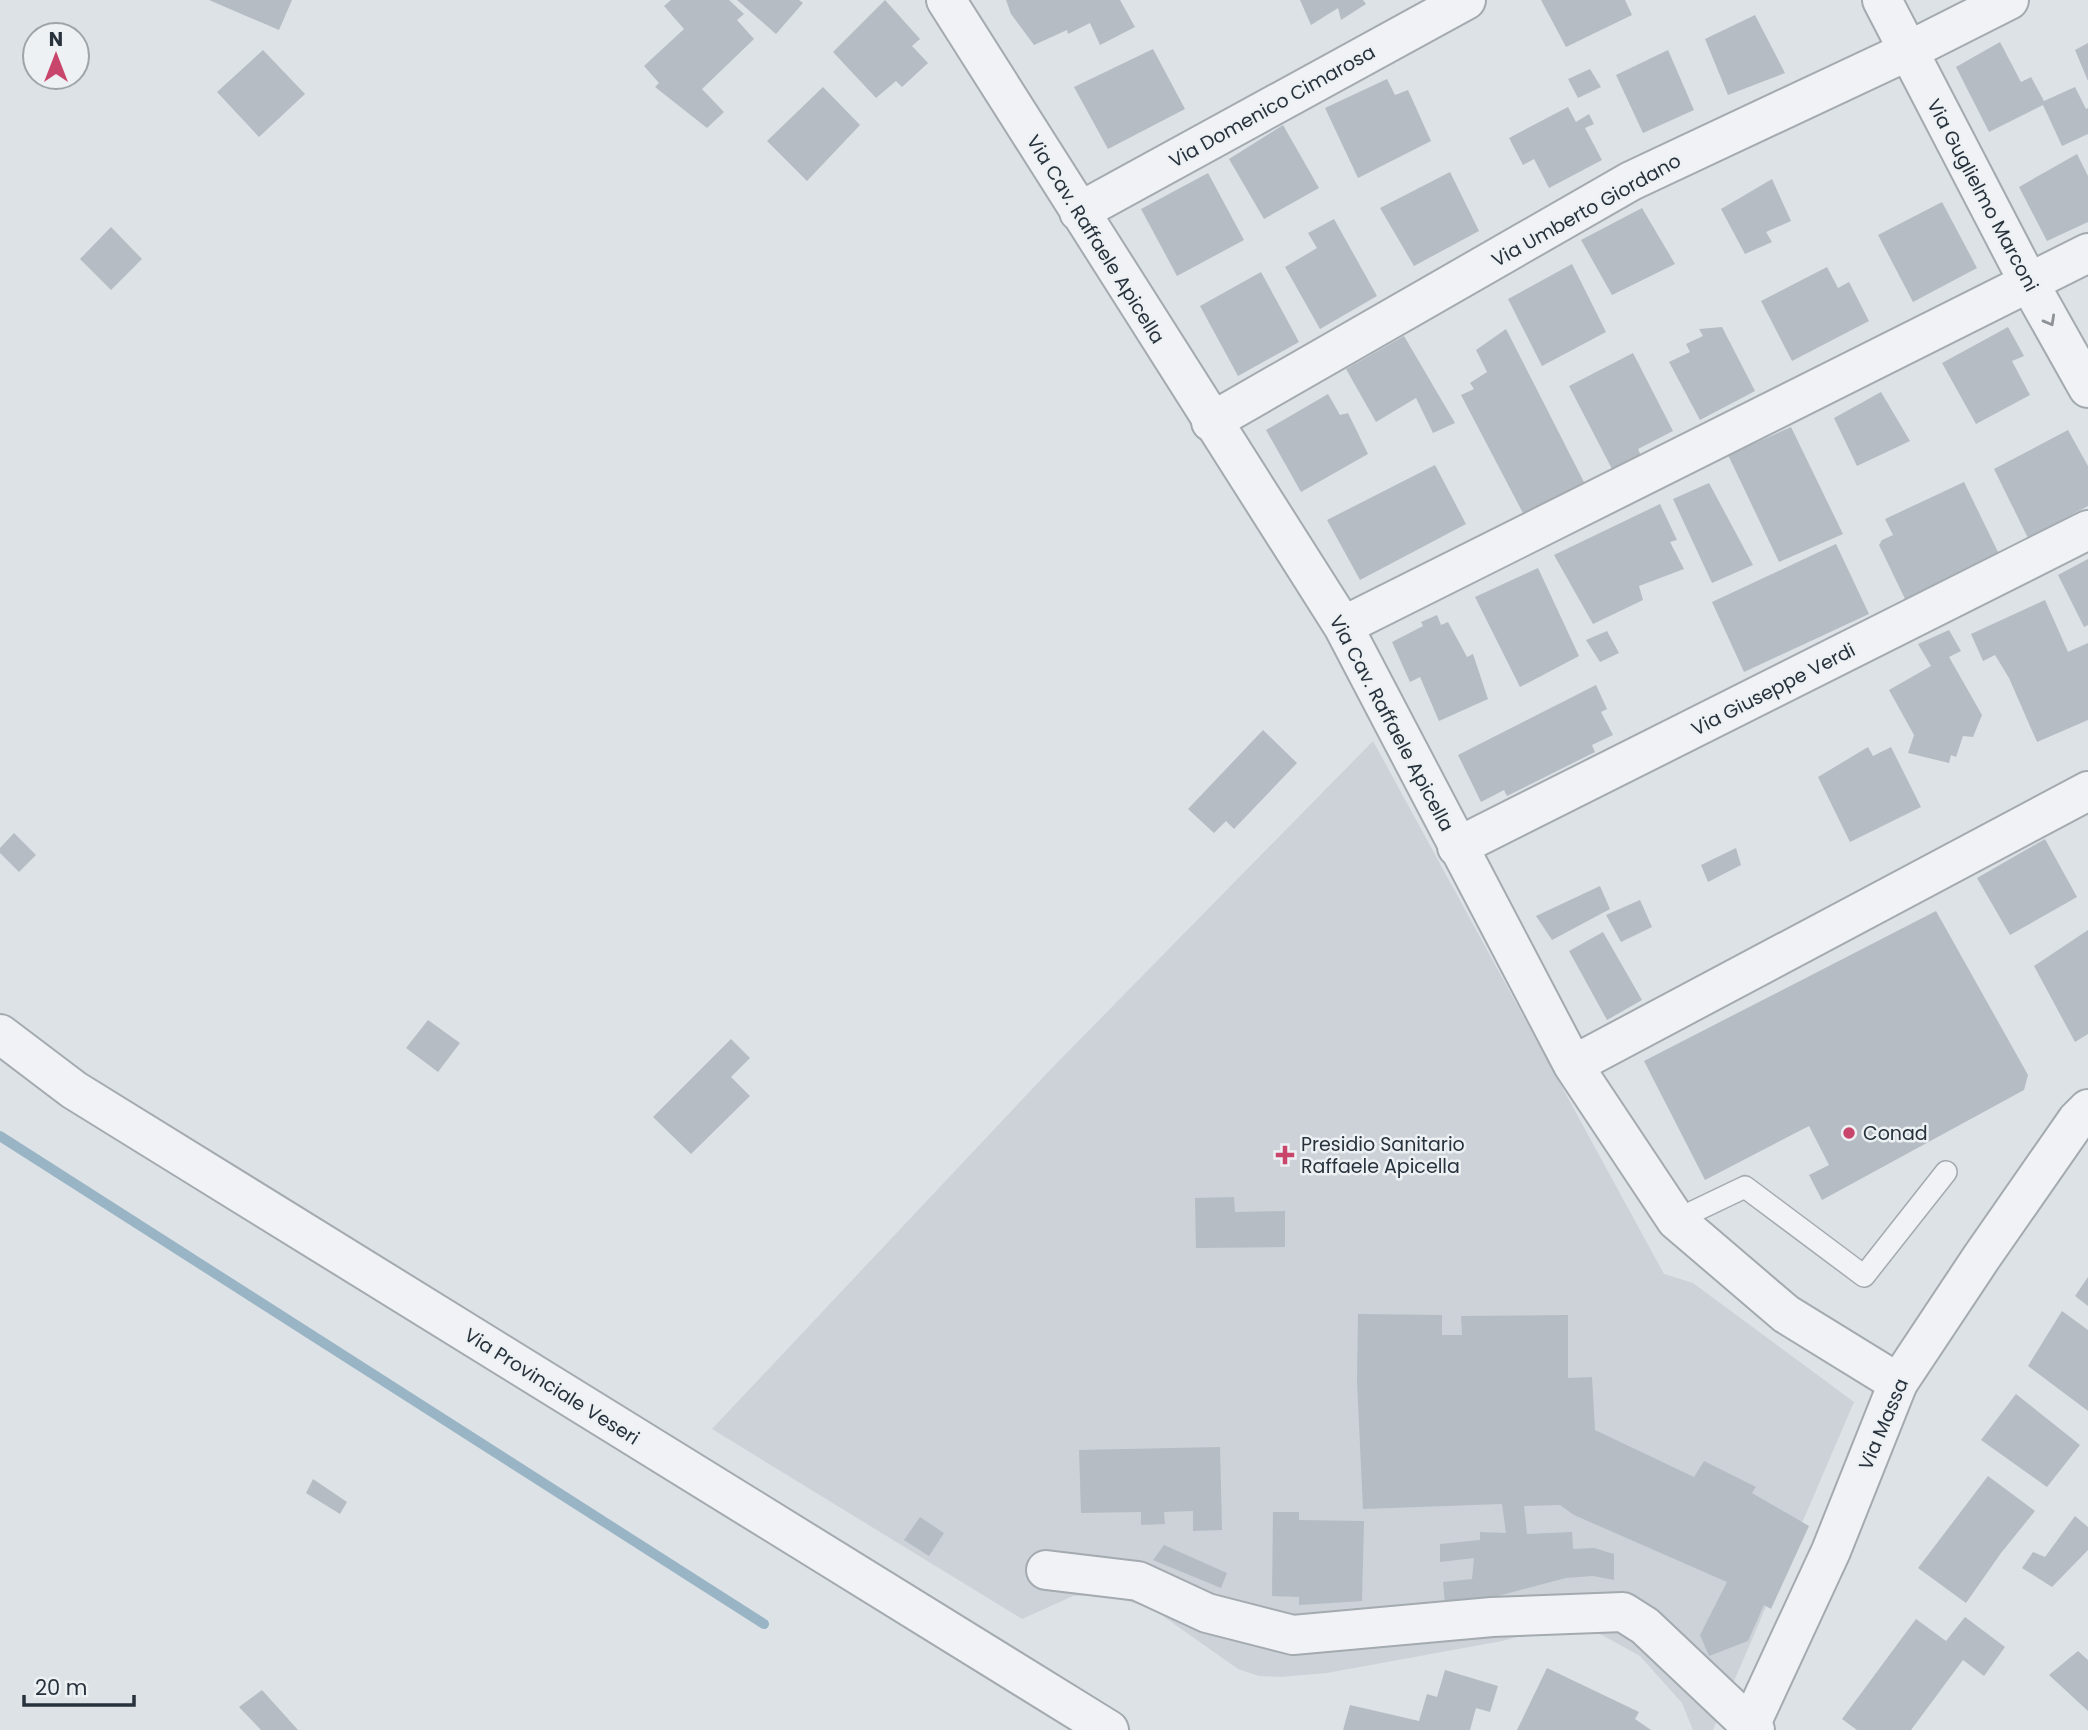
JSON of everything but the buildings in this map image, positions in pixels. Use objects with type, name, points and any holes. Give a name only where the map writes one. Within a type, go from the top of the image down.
[{"type":"street","name":"Via Cav. Raffaele Apicella","points":[[946,0],[1211,422],[1343,626],[1573,1065],[1676,1220],[1786,1314],[1898,1383]]},
{"type":"street","name":"Via Domenico Cimarosa","points":[[1079,212],[1466,0]]},
{"type":"street","name":"Via Guglielmo Marconi","points":[[1882,0],[2029,283],[2088,388]]},
{"type":"street","name":"Via Umberto Giordano","points":[[1211,422],[1631,181],[1908,51],[2009,0]]},
{"type":"street","points":[[1343,626],[2088,253]]},
{"type":"street","name":"Via Giuseppe Verdi","points":[[1457,848],[2088,530]]},
{"type":"street","points":[[1573,1065],[2088,791]]},
{"type":"street","name":"Via Provinciale Veseri","points":[[0,1034],[74,1090],[1109,1730]]},
{"type":"street","name":"Via Massa","points":[[1751,1729],[1830,1551],[1898,1383],[1981,1258],[2077,1120],[2088,1109]]},
{"type":"street","points":[[1046,1570],[1138,1581],[1207,1613],[1293,1635],[1492,1617],[1623,1612],[1645,1626],[1751,1729]]},
{"type":"lane","points":[[1676,1220],[1745,1187],[1864,1276],[1946,1172]]},
{"type":"shaded area","name":"Presidio Sanitario Raffaele Apicella","points":[[1373,741],[1664,1274],[1693,1283],[1854,1402],[1713,1730],[1693,1730],[1682,1703],[1640,1656],[1602,1635],[1583,1629],[1542,1630],[1502,1641],[1327,1673],[1280,1677],[1259,1676],[1238,1669],[1153,1609],[1115,1597],[1073,1596],[1022,1619],[712,1429],[1049,1071]]},
{"type":"waterway","points":[[0,1136],[764,1624]]},
{"type":"place","name":"Conad","points":[[1849,1133]]},
{"type":"place","name":"Presidio Sanitario Raffaele Apicella","points":[[1285,1155]]}]
